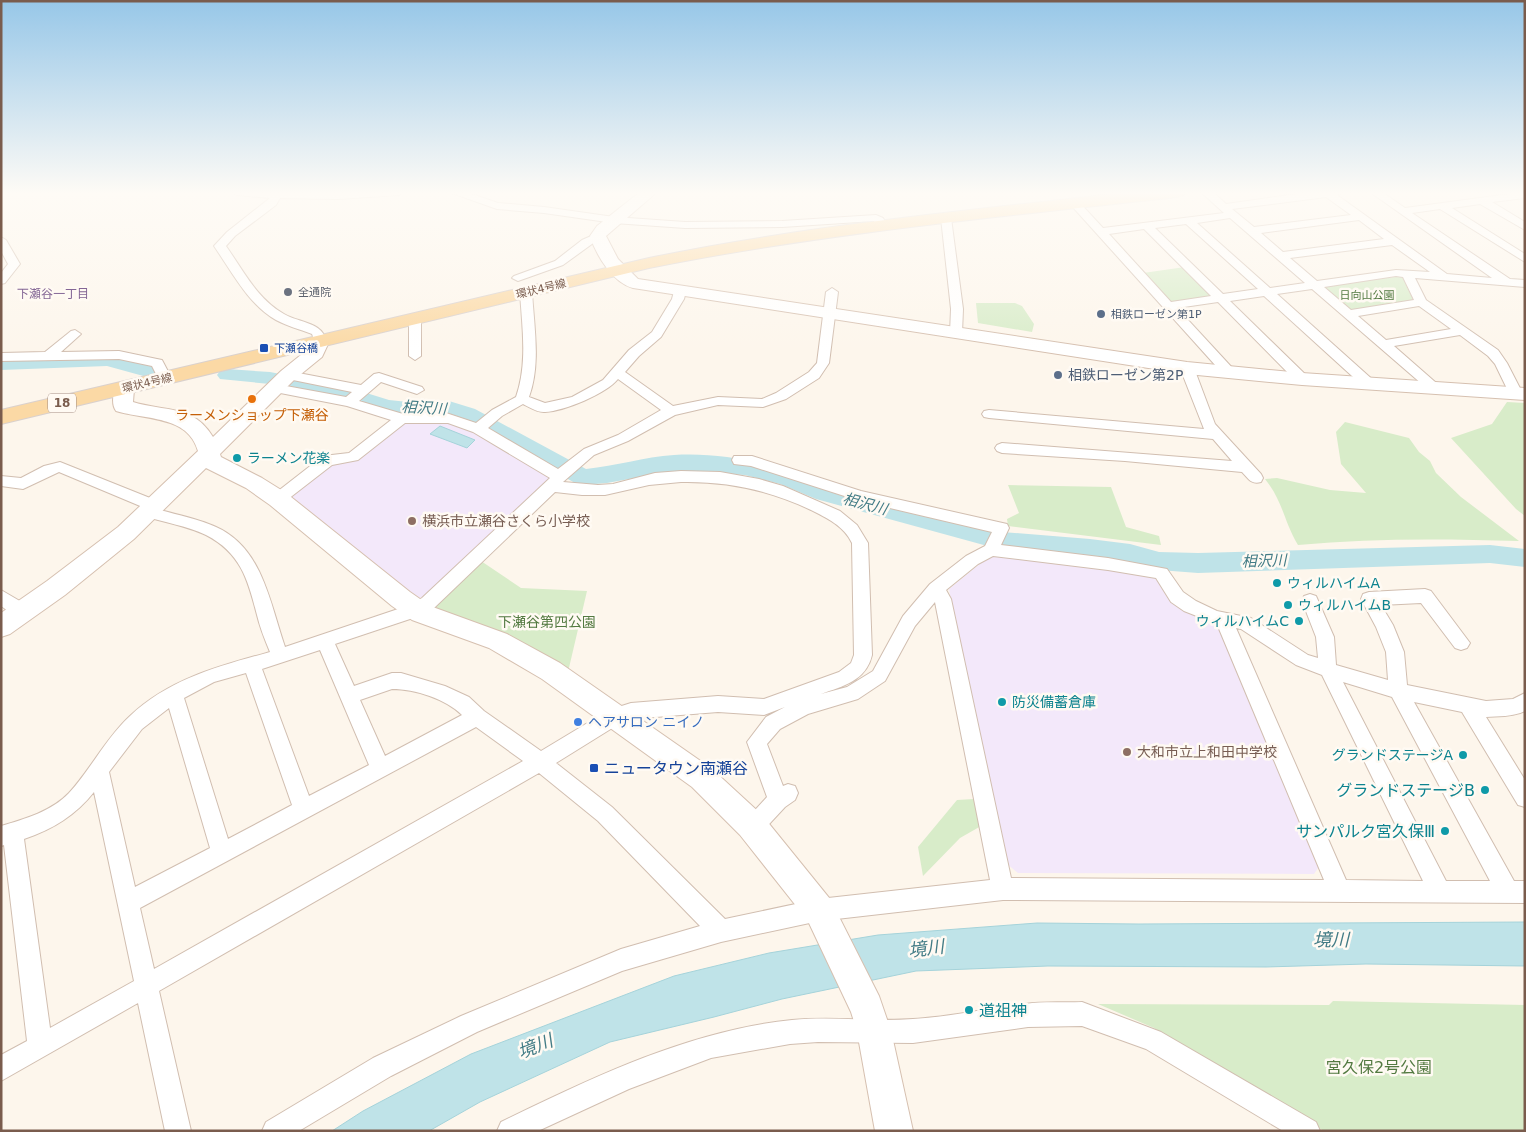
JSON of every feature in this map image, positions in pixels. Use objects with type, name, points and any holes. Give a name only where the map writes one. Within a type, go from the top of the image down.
[{"type":"main road","name":"環状4号線","points":[[1,417],[414,320],[522,285],[619,270],[727,245]]},
{"type":"street","points":[[1,280],[14,264],[5,257],[2,245]]},
{"type":"street","points":[[1,626],[24,612],[126,533],[281,381],[315,353],[320,342],[319,334],[316,330],[286,320],[265,307],[249,288],[220,246],[221,245]]},
{"type":"street","points":[[482,425],[497,413],[522,399],[527,389],[528,360],[522,285],[585,245]]},
{"type":"street","points":[[601,245],[626,279],[633,283],[680,291],[1187,368],[1302,379],[1520,394]]},
{"type":"street","points":[[950,245],[958,309],[956,333]]},
{"type":"street","points":[[1112,245],[1230,372]]},
{"type":"street","points":[[1166,245],[1302,379]]},
{"type":"street","points":[[1217,245],[1368,383]]},
{"type":"street","points":[[1268,245],[1435,388]]},
{"type":"street","points":[[1281,256],[1366,245]]},
{"type":"street","points":[[1400,245],[1446,278]]},
{"type":"street","points":[[1452,245],[1508,283]]},
{"type":"street","points":[[1503,245],[1525,259]]},
{"type":"street","points":[[1168,306],[1396,273],[1525,284]]},
{"type":"street","points":[[1407,274],[1421,302],[1493,353],[1520,394]]},
{"type":"street","points":[[522,399],[544,408],[576,400],[608,383],[634,353],[657,334],[678,299],[680,291]]},
{"type":"street","points":[[40,1046],[7,834],[52,817],[75,801],[135,723],[151,709],[174,694],[210,676],[252,665],[325,641],[416,610],[428,603],[562,476],[597,448],[623,438],[672,411],[718,401],[763,403],[781,396],[814,375],[823,363],[832,292]]},
{"type":"street","points":[[1348,314],[1421,302]]},
{"type":"street","points":[[414,320],[415,356]]},
{"type":"street","points":[[1383,344],[1462,331]]},
{"type":"street","points":[[48,356],[75,334]]},
{"type":"street","points":[[1,357],[120,355],[157,363],[172,377]]},
{"type":"street","points":[[1002,448],[1125,456],[1252,472],[1209,426],[1187,368]]},
{"type":"street","points":[[618,373],[672,411]]},
{"type":"street","points":[[356,396],[379,377],[417,390]]},
{"type":"street","points":[[1,1069],[147,987],[616,716],[631,711],[718,704],[764,706],[839,680],[856,671],[861,662],[863,655],[860,542],[848,524],[838,517],[764,485],[732,479],[698,476],[661,478],[598,491],[562,476],[482,425],[443,417],[402,419],[356,396],[281,381]]},
{"type":"street","points":[[124,389],[123,406],[177,416],[188,422],[206,442],[208,454],[212,462],[254,483],[278,499],[401,600],[428,616],[498,641],[551,671],[702,778],[752,828],[821,913],[871,1019],[894,1131]]},
{"type":"street","points":[[989,414],[1216,435]]},
{"type":"street","points":[[278,499],[328,460],[353,456],[402,419]]},
{"type":"street","points":[[739,460],[760,464],[860,496],[1001,528],[995,541],[936,589],[909,622],[879,676],[852,693],[803,707],[773,723],[756,742],[783,797],[752,828]]},
{"type":"street","points":[[1,481],[23,484],[48,470],[60,467],[152,509],[211,531],[234,547],[245,560],[258,585],[266,617],[280,656]]},
{"type":"street","points":[[995,541],[1161,573],[1177,597],[1200,612],[1245,623],[1302,660],[1328,670],[1398,691],[1486,709],[1516,707],[1525,700]]},
{"type":"street","points":[[936,589],[943,599],[1003,889]]},
{"type":"street","points":[[1461,643],[1425,596],[1370,599],[1384,625],[1395,652],[1398,691],[1516,892]]},
{"type":"street","points":[[1,597],[24,612]]},
{"type":"street","points":[[1310,601],[1325,637],[1328,670],[1440,891]]},
{"type":"street","points":[[1223,618],[1340,892]]},
{"type":"street","points":[[325,641],[380,768]]},
{"type":"street","points":[[252,665],[304,809]]},
{"type":"street","points":[[349,696],[392,681],[401,681],[445,694],[462,703],[477,717],[539,761],[605,814],[720,931]]},
{"type":"street","points":[[174,694],[222,853]]},
{"type":"street","points":[[1468,706],[1525,798]]},
{"type":"street","points":[[128,903],[477,717]]},
{"type":"street","points":[[100,770],[178,1131]]},
{"type":"street","points":[[275,1131],[382,1067],[469,1024],[620,960],[720,931],[821,913],[1003,889],[1516,892]]},
{"type":"street","points":[[510,1131],[559,1106],[711,1046],[790,1032],[818,1030],[871,1019],[913,1031],[1028,1015],[1082,1014],[1153,1040],[1307,1131]]},
{"type":"shaded area","name":"横浜市立瀬谷さくら小学校","points":[[444,421],[485,435],[549,472],[549,479],[424,597],[417,598],[290,496],[334,461],[406,422]]},
{"type":"shaded area","name":"大和市立上和田中学校","points":[[998,556],[1152,575],[1159,579],[1167,596],[1220,629],[1320,865],[1314,874],[1018,873],[1007,864],[958,641],[949,589],[987,558]]},
{"type":"green space","points":[[1185,267],[1215,296],[1171,303],[1143,273]]},
{"type":"green space","name":"日向山公園","points":[[1402,276],[1414,302],[1348,310],[1323,288],[1324,286]]},
{"type":"green space","points":[[976,303],[1015,303],[1022,306],[1034,324],[1032,332],[978,323]]},
{"type":"green space","points":[[1507,402],[1525,403],[1525,516],[1516,509],[1451,438],[1492,424]]},
{"type":"green space","points":[[1345,422],[1409,438],[1419,452],[1430,461],[1436,473],[1461,497],[1519,541],[1408,540],[1298,545],[1276,495],[1265,479],[1277,478],[1330,490],[1366,493],[1341,464],[1336,432]]},
{"type":"green space","points":[[1008,485],[1111,487],[1126,527],[1159,536],[1161,545],[1008,526],[1007,519],[1019,513]]},
{"type":"green space","name":"下瀬谷第四公園","points":[[481,561],[521,588],[587,591],[568,672],[427,608]]},
{"type":"green space","points":[[974,799],[981,826],[960,838],[923,876],[918,847],[957,800]]},
{"type":"green space","name":"宮久保2号公園","points":[[1333,1001],[1525,1005],[1525,1131],[1324,1131],[1154,1028],[1098,1004],[1329,1005]]},
{"type":"water","points":[[440,426],[475,440],[467,448],[430,434]]},
{"type":"water","name":"境川","points":[[1525,922],[1525,966],[1366,964],[1266,967],[1048,966],[916,971],[782,999],[610,1042],[480,1102],[429,1131],[332,1131],[363,1111],[471,1054],[674,976],[769,953],[878,935],[1037,923]]},
{"type":"waterway","name":"相沢川","points":[[1,364],[108,360],[147,371]]},
{"type":"waterway","name":"相沢川","points":[[227,375],[270,378],[347,394],[387,407],[408,409],[449,408],[468,414],[583,477],[607,475],[673,463],[745,467],[787,478],[816,491],[1002,541],[1090,548],[1130,553],[1159,561],[1198,563],[1490,554],[1525,558]]},
{"type":"place","name":"全通院","points":[[288,292]]},
{"type":"place","name":"相鉄ローゼン第1P","points":[[1101,314]]},
{"type":"place","name":"下瀬谷橋","points":[[264,348]]},
{"type":"place","name":"相鉄ローゼン第2P","points":[[1058,375]]},
{"type":"place","name":"ラーメンショップ下瀬谷","points":[[252,399]]},
{"type":"place","name":"ラーメン花楽","points":[[237,458]]},
{"type":"place","name":"横浜市立瀬谷さくら小学校","points":[[412,521]]},
{"type":"place","name":"ウィルハイムA","points":[[1277,583]]},
{"type":"place","name":"ウィルハイムB","points":[[1288,605]]},
{"type":"place","name":"ウィルハイムC","points":[[1299,621]]},
{"type":"place","name":"防災備蓄倉庫","points":[[1002,702]]},
{"type":"place","name":"ヘアサロン ニイノ","points":[[578,722]]},
{"type":"place","name":"大和市立上和田中学校","points":[[1127,752]]},
{"type":"place","name":"グランドステージA","points":[[1463,755]]},
{"type":"place","name":"ニュータウン南瀬谷","points":[[594,768]]},
{"type":"place","name":"グランドステージB","points":[[1485,790]]},
{"type":"place","name":"サンパルク宮久保Ⅲ","points":[[1445,831]]},
{"type":"place","name":"道祖神","points":[[969,1010]]},
{"type":"district","name":"下瀬谷一丁目","points":[[53,294]]}]
